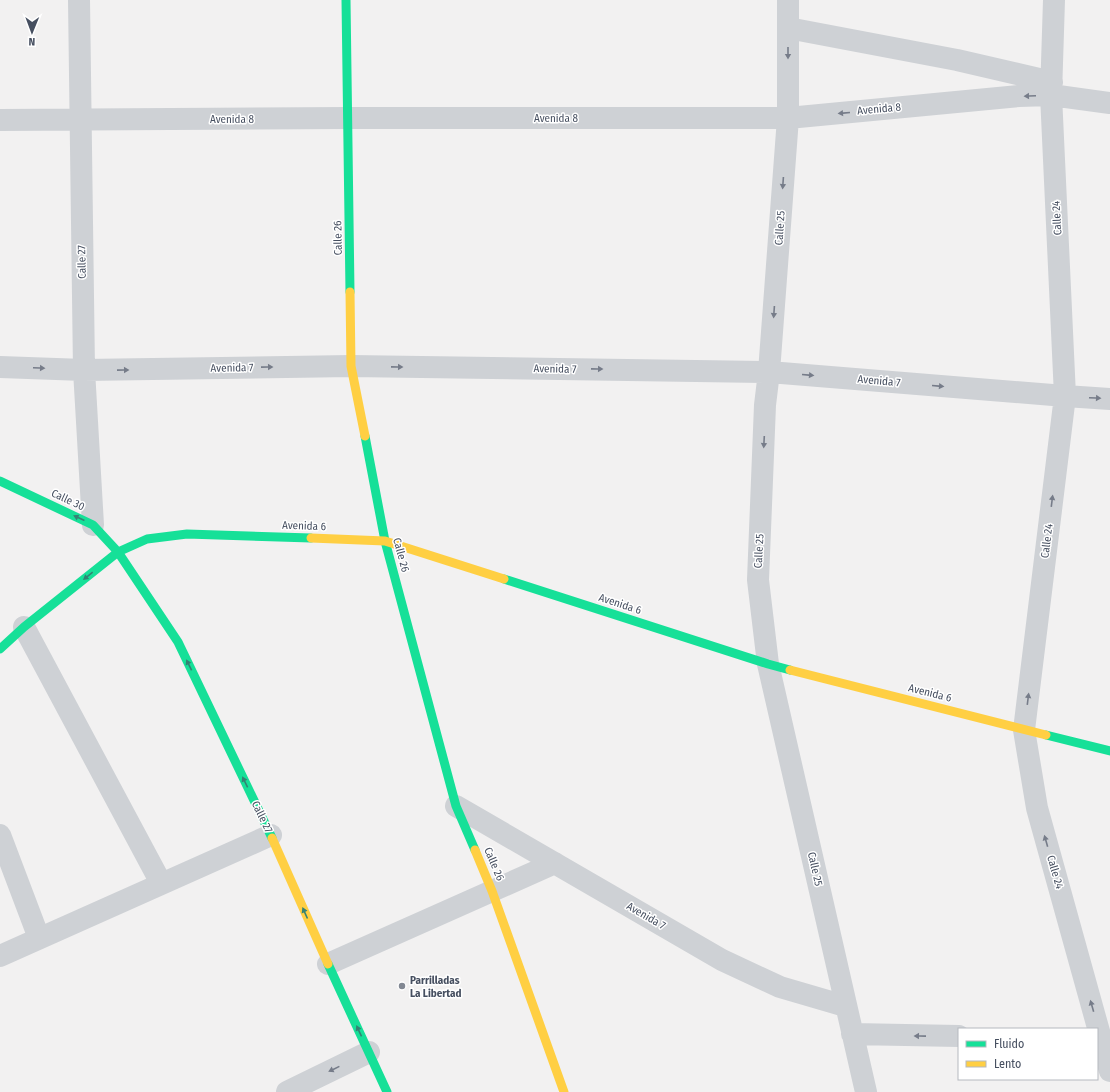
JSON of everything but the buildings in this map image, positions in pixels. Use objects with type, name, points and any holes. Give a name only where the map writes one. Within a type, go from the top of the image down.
[{"type":"street","name":"Calle 27","points":[[79,0],[84,370],[93,525]]},
{"type":"street","name":"Calle 26","points":[[346,0],[351,366],[385,541],[456,806],[492,891],[564,1092]]},
{"type":"street","name":"Calle 25","points":[[788,0],[788,118],[766,405],[758,580],[768,664],[845,1006],[866,1092]]},
{"type":"street","name":"Calle 24","points":[[1054,0],[1052,89],[1065,396],[1024,730],[1037,808],[1103,1040],[1110,1071]]},
{"type":"street","points":[[788,28],[957,60],[1052,89]]},
{"type":"street","name":"Avenida 8","points":[[0,120],[788,118],[1019,96],[1052,89],[1110,103]]},
{"type":"street","name":"Avenida 7","points":[[0,367],[84,370],[351,366],[769,372],[1110,399]]},
{"type":"street","name":"Calle 30","points":[[0,481],[93,525],[118,552]]},
{"type":"street","name":"Avenida 6","points":[[0,649],[24,627],[118,552],[147,538],[187,534],[385,541],[768,664],[1110,751]]},
{"type":"street","name":"Calle 27","points":[[118,552],[178,642],[271,835],[369,1052],[383,1091]]},
{"type":"street","points":[[24,627],[161,883]]},
{"type":"street","name":"Avenida 7","points":[[456,806],[722,960],[780,987],[845,1006]]},
{"type":"street","points":[[0,835],[39,938]]},
{"type":"street","points":[[0,956],[271,835]]},
{"type":"street","points":[[328,964],[555,863]]},
{"type":"street","points":[[852,1034],[958,1036]]},
{"type":"street","points":[[287,1092],[369,1052]]},
{"type":"traffic: fast","points":[[346,0],[350,292]]},
{"type":"traffic: fast","points":[[365,436],[385,541],[456,806],[475,850]]},
{"type":"traffic: fast","points":[[0,481],[93,525],[118,552],[178,642],[272,838]]},
{"type":"traffic: fast","points":[[0,649],[24,627],[118,552],[147,539],[187,534],[311,538]]},
{"type":"traffic: fast","points":[[504,579],[790,670]]},
{"type":"traffic: fast","points":[[1046,735],[1110,751]]},
{"type":"traffic: fast","points":[[328,964],[387,1092]]},
{"type":"traffic: slow","points":[[350,292],[351,366],[365,436]]},
{"type":"traffic: slow","points":[[311,538],[385,541],[504,579]]},
{"type":"traffic: slow","points":[[790,670],[1046,735]]},
{"type":"traffic: slow","points":[[272,838],[328,964]]},
{"type":"traffic: slow","points":[[475,850],[492,891],[564,1092]]},
{"type":"place","name":"Parrilladas La Libertad","points":[[402,986]]}]
